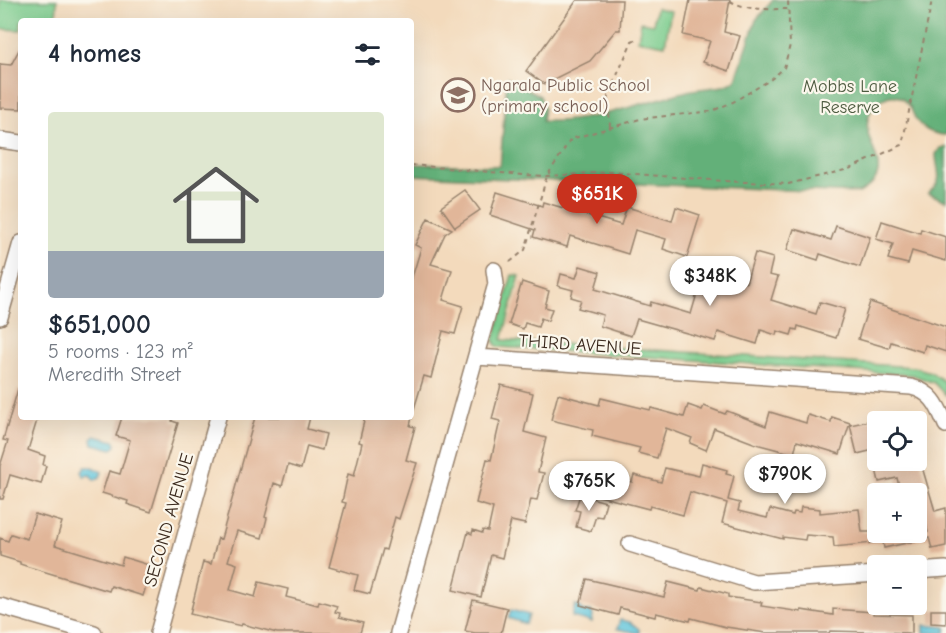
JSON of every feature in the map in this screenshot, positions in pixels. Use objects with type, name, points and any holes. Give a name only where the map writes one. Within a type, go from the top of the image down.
[{"type":"street","points":[[0,140],[18,143]]},
{"type":"street","points":[[0,317],[18,254]]},
{"type":"street","points":[[398,633],[477,357],[496,284],[494,270]]},
{"type":"street","name":"THIRD AVENUE","points":[[477,357],[912,387],[931,396],[946,425]]},
{"type":"street","name":"SECOND AVENUE","points":[[158,633],[217,420]]},
{"type":"street","points":[[630,544],[754,582],[867,575]]},
{"type":"street","points":[[927,570],[946,569]]},
{"type":"street","points":[[0,606],[94,633]]},
{"type":"path","points":[[510,262],[525,250],[547,176],[571,139],[610,127],[666,115],[712,111],[733,102],[770,80],[784,68],[790,45],[788,0]]},
{"type":"path","points":[[414,165],[547,176],[610,172],[788,184],[849,169],[902,145],[932,0]]},
{"type":"path","points":[[730,1],[749,8],[789,9]]},
{"type":"path","points":[[610,127],[608,96],[632,41],[639,38]]},
{"type":"green space","points":[[0,0],[57,0],[56,18],[18,18],[18,30],[0,29]]},
{"type":"green space","name":"Mobbs Lane Reserve","points":[[773,0],[946,0],[946,135],[932,133],[924,128],[915,118],[909,105],[900,98],[894,96],[883,99],[874,107],[868,119],[870,139],[877,158],[877,176],[871,185],[859,193],[414,175],[414,164],[500,166],[507,78],[540,96],[544,108],[542,121],[579,119],[617,111],[692,90],[728,85],[736,79],[756,20]]},
{"type":"green space","points":[[656,8],[671,11],[665,45],[638,40],[641,22],[653,24]]},
{"type":"green space","points":[[946,147],[946,201],[928,193],[937,184],[939,175],[936,154],[940,148]]},
{"type":"green space","points":[[512,275],[520,276],[502,340],[914,367],[931,372],[945,382],[946,396],[934,383],[913,375],[499,347],[495,344],[494,339]]},
{"type":"water","points":[[95,436],[115,441],[116,446],[112,449],[93,444],[92,439]]},
{"type":"water","points":[[85,467],[93,467],[102,472],[100,477],[95,480],[90,475],[84,476],[82,472]]},
{"type":"water","points":[[575,605],[583,611],[591,611],[592,622],[572,617]]},
{"type":"water","points":[[511,610],[529,615],[526,624],[508,618]]},
{"type":"water","points":[[620,620],[630,622],[639,629],[639,633],[617,629]]},
{"type":"water","points":[[924,625],[946,627],[945,633],[924,633]]},
{"type":"building","points":[[577,0],[622,0],[620,30],[616,30],[590,61],[544,84],[526,71]]},
{"type":"building","points":[[690,0],[730,0],[724,32],[740,36],[729,71],[703,62],[710,41],[683,35]]},
{"type":"building","points":[[18,52],[18,109],[0,108],[0,64],[11,65]]},
{"type":"building","points":[[465,190],[480,210],[455,227],[441,207]]},
{"type":"building","points":[[497,192],[542,206],[543,202],[621,225],[627,207],[672,221],[676,207],[700,215],[687,257],[663,249],[666,239],[635,230],[628,254],[570,236],[567,247],[533,237],[535,230],[490,215]]},
{"type":"building","points":[[428,218],[452,229],[445,234],[431,264],[452,270],[443,300],[463,306],[455,334],[443,331],[431,378],[424,376],[414,409],[414,271],[421,248],[415,245]]},
{"type":"building","points":[[882,221],[920,233],[921,229],[946,237],[946,261],[912,251],[908,264],[888,259],[893,244],[876,239]]},
{"type":"building","points":[[836,226],[870,237],[860,267],[820,254],[818,260],[787,250],[794,229],[831,240]]},
{"type":"building","points":[[755,253],[773,258],[769,275],[778,277],[771,300],[816,314],[820,302],[845,309],[836,338],[798,326],[797,330],[793,329],[791,335],[777,331],[776,335],[761,330],[757,344],[718,332],[715,341],[637,319],[631,336],[600,326],[603,315],[578,308],[581,300],[571,297],[573,290],[558,286],[561,274],[576,278],[580,266],[600,272],[595,289],[650,306],[651,302],[691,314],[704,270],[746,283]]},
{"type":"building","points":[[522,282],[549,291],[545,307],[552,309],[548,321],[541,318],[538,327],[525,323],[523,329],[509,324]]},
{"type":"building","points":[[870,302],[946,327],[946,352],[925,345],[923,352],[891,342],[889,348],[858,339]]},
{"type":"building","points":[[501,385],[533,393],[524,432],[546,438],[538,472],[544,473],[537,500],[531,499],[525,524],[511,521],[502,558],[491,555],[481,597],[453,590],[468,532],[472,534],[473,530],[482,533],[483,530],[488,531],[493,508],[476,503],[487,459],[491,460],[500,421],[492,419]]},
{"type":"building","points":[[18,389],[18,420],[37,420],[28,450],[45,456],[43,465],[46,466],[41,484],[10,475],[3,499],[0,499],[0,466],[8,441],[3,440]]},
{"type":"building","points":[[558,394],[599,405],[601,398],[684,417],[688,405],[702,410],[704,406],[725,414],[727,411],[766,426],[770,412],[806,423],[808,415],[831,422],[832,417],[850,423],[840,454],[797,441],[794,454],[756,444],[714,428],[706,450],[690,443],[692,438],[666,428],[657,458],[638,453],[640,448],[592,436],[593,430],[551,420]]},
{"type":"building","points":[[121,420],[172,420],[178,423],[151,512],[127,504],[128,501],[102,493],[109,471],[120,474],[130,440],[116,436]]},
{"type":"building","points":[[254,420],[309,420],[307,429],[326,434],[322,450],[307,446],[301,469],[288,465],[282,486],[274,483],[262,538],[237,531],[228,561],[237,564],[230,590],[255,597],[259,582],[288,589],[286,597],[318,605],[319,601],[337,606],[335,612],[340,613],[339,617],[363,623],[360,633],[277,633],[190,614],[203,562],[211,564],[218,538],[221,539]]},
{"type":"building","points":[[364,420],[411,420],[410,426],[415,427],[406,460],[417,463],[399,519],[395,517],[386,550],[383,549],[370,594],[354,590],[358,575],[329,567],[346,503],[342,502],[348,474],[354,476],[362,443],[359,442]]},
{"type":"building","points":[[867,421],[867,452],[857,454],[850,425]]},
{"type":"building","points":[[702,463],[727,470],[726,474],[734,476],[728,500],[740,503],[738,511],[767,518],[770,509],[793,515],[794,512],[800,513],[801,507],[820,509],[820,513],[859,509],[862,532],[867,532],[867,543],[873,543],[834,547],[833,537],[806,535],[805,540],[783,537],[783,539],[722,523],[727,503],[690,492],[683,515],[599,496],[605,474],[632,482],[634,475],[661,482],[665,468],[699,476]]},
{"type":"building","points":[[876,471],[923,471],[927,483],[898,483],[897,478],[879,482]]},
{"type":"building","points":[[927,484],[935,511],[946,508],[946,546],[932,549],[929,538],[927,538]]},
{"type":"building","points":[[580,495],[606,502],[602,517],[596,516],[591,531],[576,527],[580,511],[575,510]]},
{"type":"building","points":[[35,514],[62,522],[55,545],[121,565],[123,557],[152,566],[143,596],[111,586],[109,591],[0,556],[0,538],[8,541],[11,534],[27,539]]},
{"type":"building","points":[[883,543],[906,543],[884,548]]},
{"type":"building","points":[[587,579],[664,597],[668,582],[700,590],[701,587],[728,594],[728,597],[762,602],[761,606],[801,612],[801,610],[833,615],[833,609],[867,612],[867,615],[912,615],[912,633],[830,631],[829,633],[766,633],[726,627],[691,618],[690,621],[656,613],[655,617],[620,608],[618,615],[580,605]]},
{"type":"building","points":[[473,600],[507,608],[501,633],[465,631]]},
{"type":"building","points":[[931,610],[946,610],[946,624],[931,623]]},
{"type":"place","name":"Ngarala Public School (primary school)","points":[[458,95]]}]
